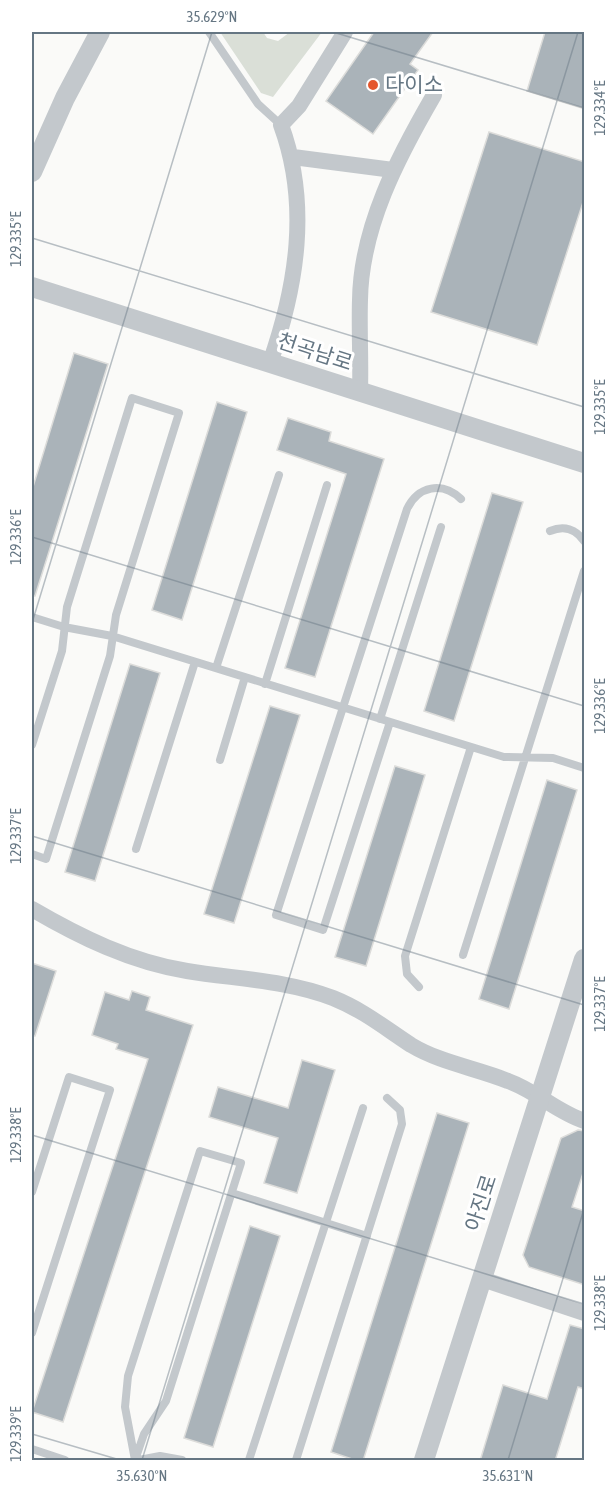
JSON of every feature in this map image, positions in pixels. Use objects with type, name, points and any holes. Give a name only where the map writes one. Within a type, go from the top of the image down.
[{"type":"street","points":[[32,172],[65,98],[100,32]]},
{"type":"street","points":[[270,363],[282,327],[294,260],[298,192],[293,157],[282,125],[299,106],[325,68],[345,32]]},
{"type":"street","points":[[360,392],[360,300],[363,270],[380,206],[393,170],[434,96]]},
{"type":"street","points":[[293,157],[393,170]]},
{"type":"street","name":"천곡남로","points":[[32,287],[585,464]]},
{"type":"street","points":[[32,909],[96,943],[145,961],[185,971],[273,983],[333,998],[376,1019],[426,1053],[508,1081],[562,1112],[585,1121]]},
{"type":"street","name":"아진로","points":[[424,1461],[585,959]]},
{"type":"street","points":[[482,1279],[585,1313]]},
{"type":"lane","points":[[209,32],[258,104],[282,125]]},
{"type":"lane","points":[[32,745],[62,651],[67,607],[132,398],[179,413],[116,615],[110,656],[46,859],[32,854]]},
{"type":"lane","points":[[216,668],[279,475]]},
{"type":"lane","points":[[265,684],[327,485]]},
{"type":"lane","points":[[390,722],[323,930],[276,915],[413,497],[422,490],[434,488],[455,493],[461,499]]},
{"type":"lane","points":[[380,719],[441,527]]},
{"type":"lane","points":[[550,531],[558,528],[569,529],[585,541]]},
{"type":"lane","points":[[463,955],[585,571]]},
{"type":"lane","points":[[32,617],[64,627],[112,636],[504,757],[553,758],[585,768]]},
{"type":"lane","points":[[136,849],[195,662]]},
{"type":"lane","points":[[220,760],[245,678]]},
{"type":"lane","points":[[419,987],[407,974],[405,956],[471,747]]},
{"type":"lane","points":[[32,1192],[69,1077],[110,1090],[32,1333]]},
{"type":"lane","points":[[296,1461],[402,1124],[400,1110],[387,1098]]},
{"type":"lane","points":[[249,1461],[363,1108]]},
{"type":"lane","points":[[200,1150],[241,1164],[166,1401],[144,1434],[137,1461],[125,1407],[128,1376],[200,1150]]},
{"type":"lane","points":[[232,1193],[367,1236]]},
{"type":"lane","points":[[32,1449],[65,1461]]},
{"type":"lane","points":[[137,1461],[160,1456],[182,1461]]},
{"type":"shaded area","points":[[220,32],[263,32],[267,38],[278,41],[290,32],[322,32],[273,97],[261,93]]},
{"type":"building","points":[[374,32],[433,32],[410,64],[418,70],[373,134],[326,101]]},
{"type":"building","points":[[545,32],[585,32],[585,109],[527,91]]},
{"type":"building","points":[[489,132],[585,162],[585,196],[537,345],[431,312]]},
{"type":"building","points":[[74,353],[108,364],[35,596],[32,596],[32,490]]},
{"type":"building","points":[[217,402],[247,412],[182,620],[152,610]]},
{"type":"building","points":[[288,418],[331,432],[329,441],[384,459],[315,677],[285,668],[346,474],[277,450]]},
{"type":"building","points":[[492,493],[523,502],[454,721],[424,711]]},
{"type":"building","points":[[130,664],[160,673],[95,881],[65,872]]},
{"type":"building","points":[[270,706],[300,715],[234,923],[204,914]]},
{"type":"building","points":[[395,766],[425,775],[366,966],[335,957]]},
{"type":"building","points":[[547,780],[577,790],[509,1009],[479,999]]},
{"type":"building","points":[[32,963],[56,971],[35,1036],[32,1036]]},
{"type":"building","points":[[132,991],[150,997],[146,1010],[193,1025],[63,1422],[32,1412],[148,1059],[116,1049],[118,1044],[92,1035],[105,992],[129,1000]]},
{"type":"building","points":[[302,1060],[335,1070],[297,1193],[264,1183],[278,1138],[209,1117],[218,1087],[288,1108]]},
{"type":"building","points":[[437,1113],[469,1123],[363,1461],[358,1461],[331,1452]]},
{"type":"building","points":[[578,1130],[585,1131],[585,1167],[572,1207],[585,1211],[585,1285],[529,1267],[523,1255],[561,1138]]},
{"type":"building","points":[[250,1226],[280,1236],[213,1447],[184,1438]]},
{"type":"building","points":[[570,1325],[585,1329],[585,1389],[578,1387],[555,1461],[480,1461],[503,1385],[547,1399]]},
{"type":"place","name":"다이소","points":[[373,85]]}]
